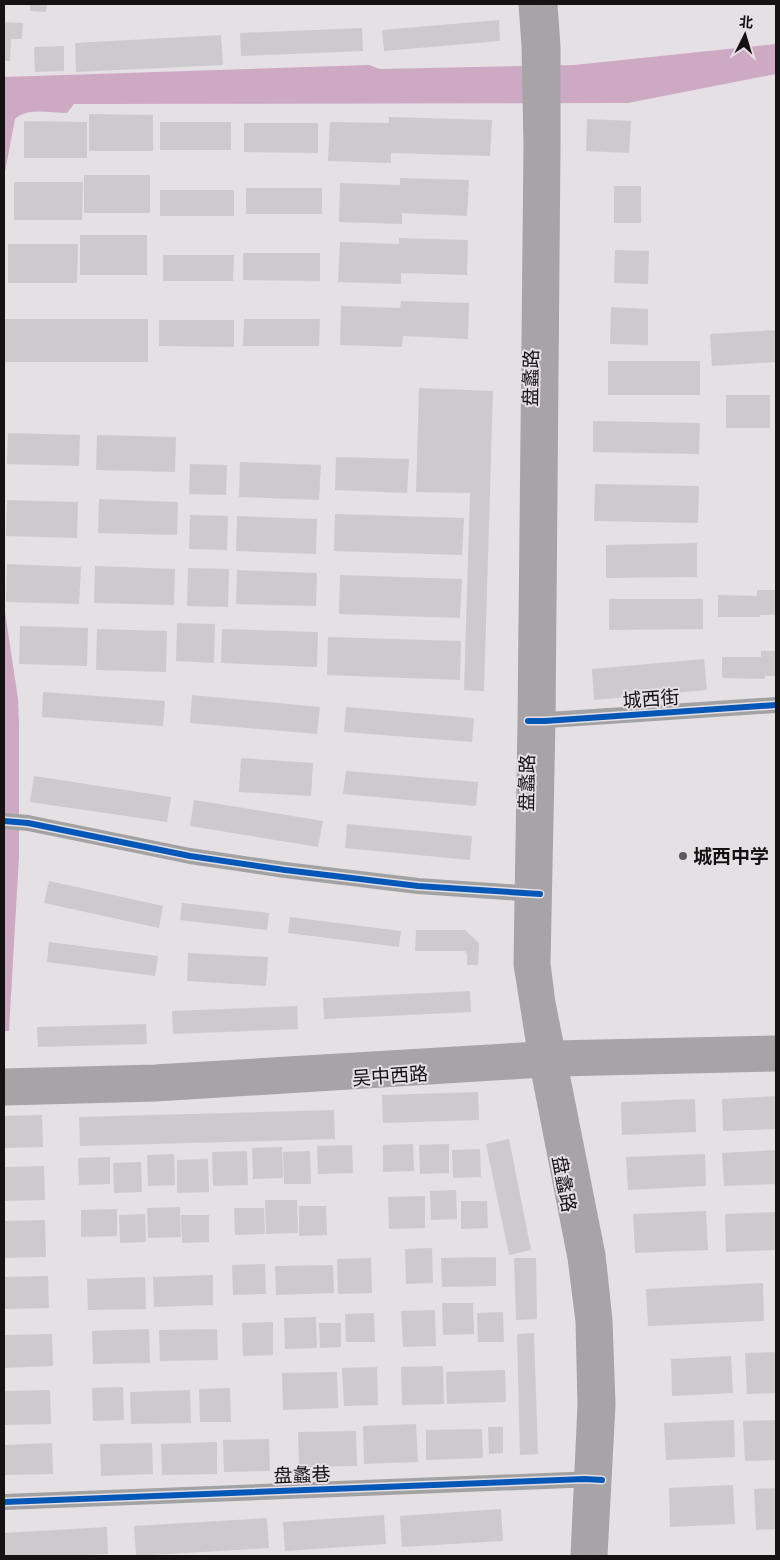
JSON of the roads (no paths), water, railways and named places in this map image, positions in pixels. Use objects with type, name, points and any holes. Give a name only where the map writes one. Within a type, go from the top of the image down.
[{"type":"main road","name":"盘蠡路","points":[[529,4],[541,47]]},
{"type":"main road","name":"盘蠡路","points":[[547,4],[541,47],[542,146],[536,721],[532,894],[545,1003],[548,1059],[595,1255],[602,1312],[605,1405],[581,1556]]},
{"type":"main road","name":"吴中西路","points":[[4,1080],[548,1059],[776,1046]]},
{"type":"main road","name":"吴中西路","points":[[4,1095],[156,1091],[548,1059],[776,1061]]},
{"type":"main road","name":"盘蠡路","points":[[594,1479],[597,1556]]},
{"type":"street","name":"城西街","points":[[536,721],[776,705]]},
{"type":"street","points":[[4,821],[28,823],[190,856],[285,870],[418,886],[532,894]]},
{"type":"street","name":"盘蠡巷","points":[[4,1502],[594,1479]]},
{"type":"place","name":"城西中学","points":[[683,856]]}]
